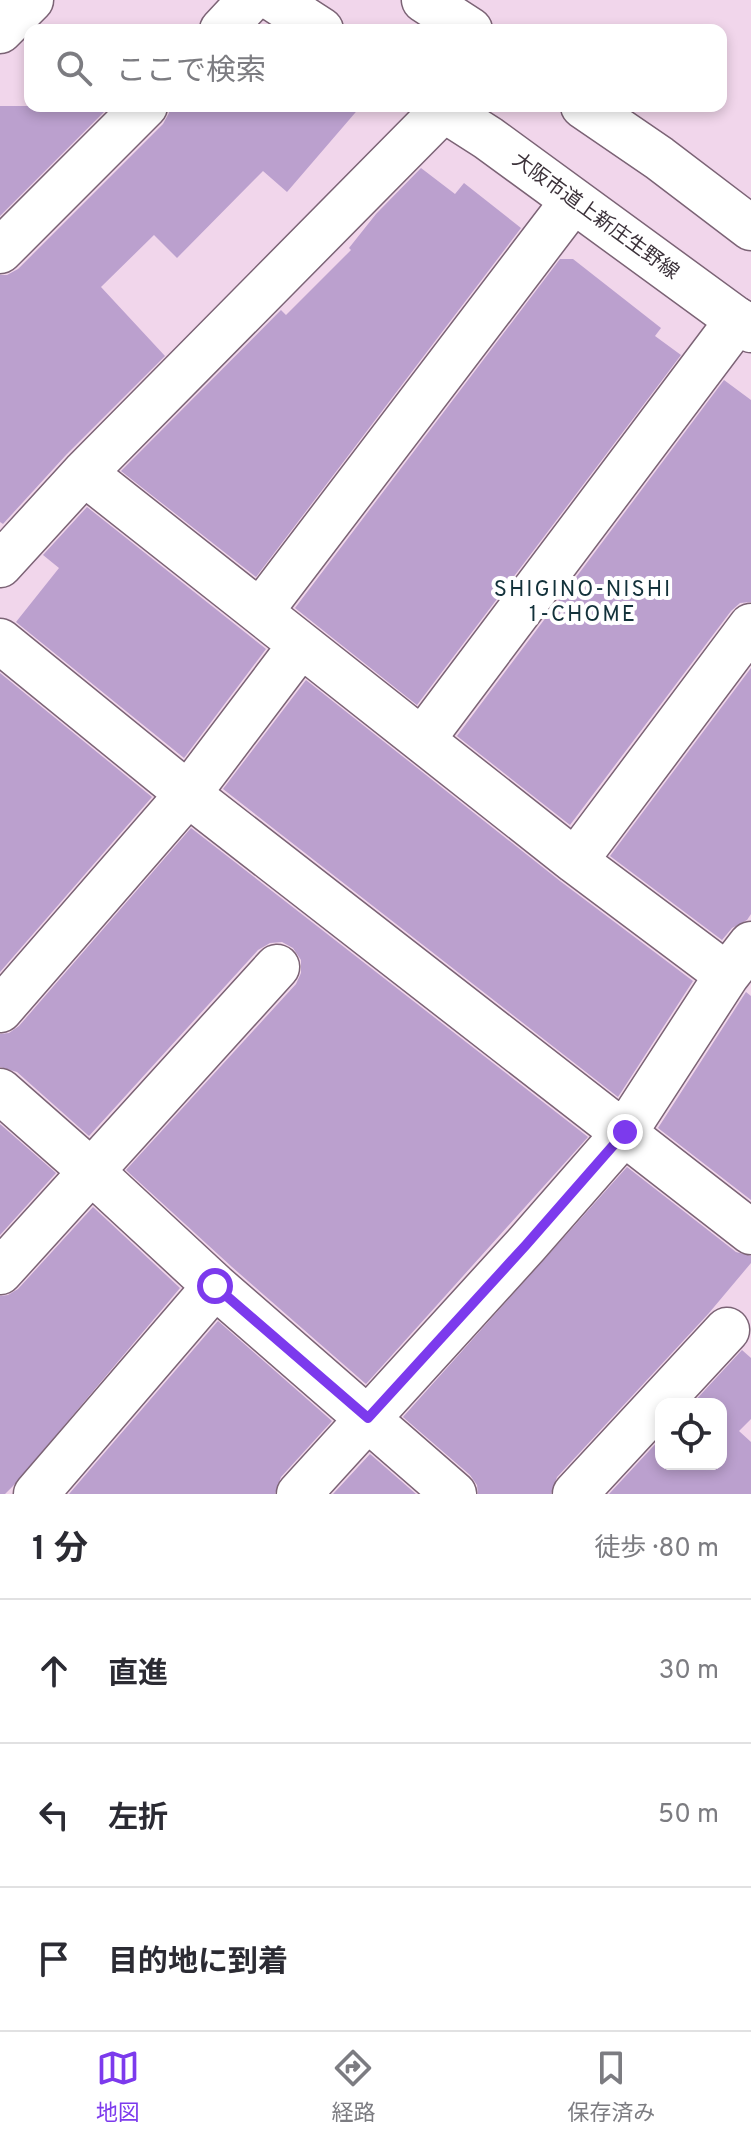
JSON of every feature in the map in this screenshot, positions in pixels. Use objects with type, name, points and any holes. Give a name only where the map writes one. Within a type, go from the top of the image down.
[{"type":"street","points":[[0,31],[31,0]]},
{"type":"street","points":[[228,24],[250,0]]},
{"type":"street","points":[[275,0],[312,24]]},
{"type":"street","points":[[424,0],[461,24]]},
{"type":"street","points":[[0,251],[139,112]]},
{"type":"street","points":[[0,565],[84,473],[436,112]]},
{"type":"street","name":"大阪市道上新庄生野線","points":[[446,112],[488,138],[744,325]]},
{"type":"street","points":[[592,112],[659,158],[751,228]]},
{"type":"street","points":[[260,612],[573,201]]},
{"type":"street","points":[[422,740],[744,325]]},
{"type":"street","points":[[84,473],[575,861],[742,961],[625,1132],[299,1494]]},
{"type":"street","points":[[575,861],[751,626]]},
{"type":"street","points":[[0,641],[188,794],[751,1232]]},
{"type":"street","points":[[0,1010],[188,794],[300,646]]},
{"type":"street","points":[[0,1272],[277,967]]},
{"type":"street","points":[[0,1091],[215,1286],[454,1494]]},
{"type":"street","points":[[36,1494],[215,1286]]},
{"type":"street","points":[[575,1494],[727,1330]]},
{"type":"building","points":[[0,106],[24,106],[24,112],[104,112],[0,216]]},
{"type":"building","points":[[356,112],[287,192],[263,171],[177,258],[154,235],[101,287],[165,356],[66,455],[3,524],[0,522],[0,275],[18,269],[163,124],[169,113]]},
{"type":"building","points":[[421,168],[455,194],[464,183],[521,228],[256,577],[121,471],[281,310],[286,315],[351,250],[349,248],[376,214]]},
{"type":"building","points":[[560,259],[573,259],[661,328],[655,336],[681,355],[417,705],[295,608]]},
{"type":"building","points":[[724,380],[751,400],[751,602],[740,603],[731,611],[570,825],[457,736]]},
{"type":"building","points":[[87,507],[266,649],[184,758],[16,622],[59,568],[43,555]]},
{"type":"building","points":[[751,668],[751,914],[722,940],[610,856]]},
{"type":"building","points":[[0,673],[152,797],[0,972]]},
{"type":"building","points":[[306,680],[560,881],[693,981],[618,1097],[223,789]]},
{"type":"building","points":[[191,828],[588,1137],[366,1384],[126,1170],[296,984],[301,973],[301,960],[293,948],[282,942],[270,943],[258,950],[89,1136],[17,1072],[0,1067],[0,1034],[9,1033],[19,1026]]},
{"type":"building","points":[[746,992],[751,996],[751,1200],[658,1128]]},
{"type":"building","points":[[0,1124],[56,1173],[0,1235]]},
{"type":"building","points":[[627,1167],[736,1252],[751,1256],[751,1263],[709,1313],[557,1477],[551,1494],[478,1494],[477,1485],[470,1475],[403,1417]]},
{"type":"building","points":[[93,1207],[180,1288],[14,1485],[5,1494],[0,1494],[0,1296],[18,1289]]},
{"type":"building","points":[[218,1321],[332,1421],[281,1477],[275,1494],[69,1494]]},
{"type":"building","points":[[742,1350],[751,1358],[751,1419],[739,1431],[751,1442],[751,1494],[609,1494],[655,1444],[655,1470],[727,1470],[727,1398],[698,1398]]},
{"type":"building","points":[[370,1454],[416,1494],[333,1494]]},
{"type":"district","name":"SHIGINO-NISHI 1-CHOME","points":[[583,602]]},
{"type":"route","points":[[215,1286],[368,1418],[625,1132]]}]
